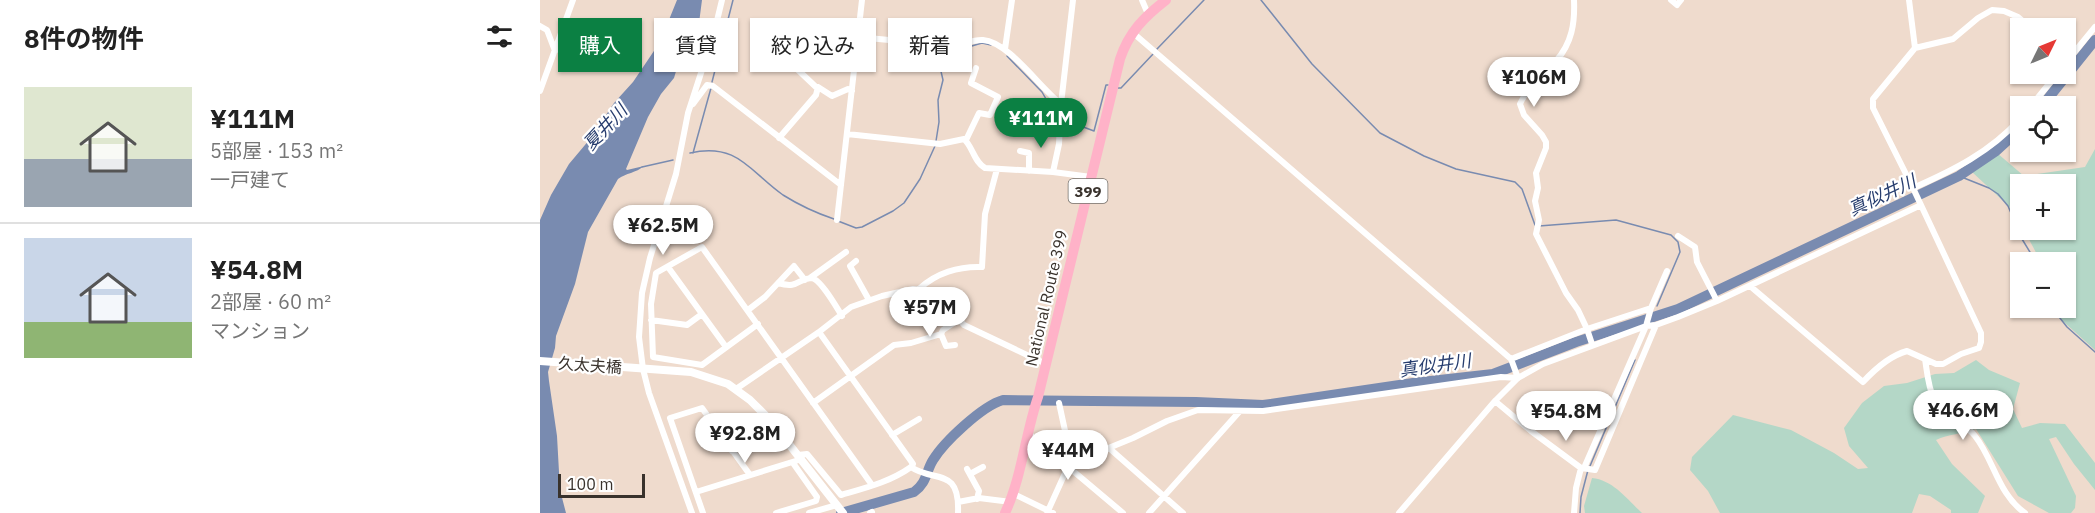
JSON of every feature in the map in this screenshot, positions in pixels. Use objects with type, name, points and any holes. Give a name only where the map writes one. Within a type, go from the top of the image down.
[{"type":"highway","name":"National Route 399","points":[[1005,513],[1012,498],[1038,397],[1120,59],[1132,32],[1148,14],[1166,0]]},
{"type":"street","points":[[540,91],[573,0]]},
{"type":"street","points":[[692,513],[665,442],[642,369],[639,337],[642,293],[650,258],[676,174],[688,112],[714,33],[722,0]]},
{"type":"street","points":[[860,18],[862,0]]},
{"type":"street","points":[[1005,49],[1012,0]]},
{"type":"street","points":[[1053,171],[1059,144],[1061,104],[1074,0]]},
{"type":"street","points":[[1142,0],[1148,14]]},
{"type":"street","points":[[1574,0],[1574,25],[1570,40],[1556,61],[1534,81],[1520,104],[1524,115],[1546,142],[1546,148],[1536,173],[1537,227],[1566,293],[1578,309],[1592,344]]},
{"type":"street","points":[[1671,0],[1677,5],[1681,0]]},
{"type":"street","points":[[1909,0],[1915,48]]},
{"type":"street","points":[[1750,286],[1863,382],[1875,368],[1902,352],[1907,351],[1936,364],[1943,364],[1961,354],[1979,348],[1981,333],[1872,108],[1873,99],[1915,48],[1953,39],[1978,18],[1992,10],[2004,11],[2019,18]]},
{"type":"street","points":[[540,26],[547,30],[555,51]]},
{"type":"street","points":[[2076,49],[2095,27]]},
{"type":"street","points":[[1132,32],[1512,360],[1517,376]]},
{"type":"street","points":[[876,39],[951,46],[984,40],[1005,49],[1044,90],[1061,104]]},
{"type":"street","points":[[966,140],[979,113],[990,116],[997,100],[995,95],[971,83],[976,68]]},
{"type":"street","points":[[800,72],[817,88],[822,88],[832,96],[848,89],[852,92]]},
{"type":"street","points":[[837,220],[854,72]]},
{"type":"street","points":[[2039,96],[2049,84]]},
{"type":"street","points":[[688,112],[704,87],[710,85],[841,185]]},
{"type":"street","points":[[779,138],[816,95],[817,88]]},
{"type":"street","points":[[1913,189],[1977,156],[2010,130]]},
{"type":"street","points":[[847,134],[937,144],[959,139],[966,140]]},
{"type":"street","points":[[966,140],[981,166],[998,169],[1053,171],[1091,177]]},
{"type":"street","points":[[1020,151],[1029,153],[1029,171]]},
{"type":"street","points":[[920,289],[952,270],[982,267],[985,214],[998,169]]},
{"type":"street","points":[[1070,465],[1187,412],[1198,410],[1263,411],[1517,376],[1592,344],[1646,324],[1656,325],[1750,286],[1920,203]]},
{"type":"street","points":[[1678,236],[1695,247],[1697,262],[1716,300]]},
{"type":"street","points":[[758,324],[702,365],[653,357],[651,304],[656,273],[702,247],[748,310],[758,324],[813,403],[872,485]]},
{"type":"street","points":[[778,283],[792,285],[808,279],[846,252]]},
{"type":"street","points":[[856,261],[850,266],[869,300]]},
{"type":"street","points":[[748,310],[765,297],[794,266],[808,279],[815,279],[823,287],[842,316]]},
{"type":"street","points":[[668,267],[726,347]]},
{"type":"street","points":[[1574,513],[1576,488],[1668,271]]},
{"type":"street","points":[[736,389],[842,316],[851,307],[902,290],[920,289],[942,301],[958,320],[971,329],[1046,364]]},
{"type":"street","points":[[1512,360],[1587,330],[1650,309]]},
{"type":"street","points":[[651,320],[687,326],[702,314]]},
{"type":"street","points":[[813,403],[894,345],[911,343],[941,334],[943,330],[958,320]]},
{"type":"street","points":[[1495,401],[1531,431],[1586,468],[1595,470],[1656,325]]},
{"type":"street","points":[[819,332],[913,464],[911,467]]},
{"type":"street","points":[[941,334],[948,350],[955,345]]},
{"type":"street","points":[[1925,358],[1934,398],[1977,439],[2003,489],[2025,513]]},
{"type":"street","name":"久太夫橋","points":[[540,361],[691,372],[721,381],[736,389],[770,420],[843,513]]},
{"type":"street","points":[[1398,513],[1517,376]]},
{"type":"street","points":[[958,502],[977,498],[1012,498],[1049,512],[1070,465],[1059,403]]},
{"type":"street","points":[[703,513],[670,418],[702,408],[750,475]]},
{"type":"street","points":[[1149,513],[1240,411]]},
{"type":"street","points":[[892,435],[919,419]]},
{"type":"street","points":[[732,450],[770,420]]},
{"type":"street","points":[[1027,433],[1070,465],[1123,513]]},
{"type":"street","points":[[1109,448],[1183,513]]},
{"type":"street","points":[[696,492],[793,463],[807,454],[841,495],[895,476],[911,467]]},
{"type":"street","points":[[776,513],[816,501],[817,497],[793,463]]},
{"type":"street","points":[[911,467],[941,476],[948,481],[958,502],[958,513]]},
{"type":"street","points":[[977,498],[979,492],[968,472],[983,467]]},
{"type":"street","points":[[808,513],[837,505]]},
{"type":"green space","points":[[2095,149],[2095,350],[2059,318],[2076,318],[2076,252],[2036,252],[2029,240],[2076,240],[2076,174],[2038,174],[2085,167]]},
{"type":"green space","points":[[1997,153],[2022,174],[2010,174],[2010,207],[1971,171]]},
{"type":"green space","points":[[1976,360],[1989,370],[2020,383],[2013,409],[2022,428],[2040,423],[2065,424],[2095,463],[2095,490],[2056,437],[2049,439],[2076,496],[2075,508],[2071,513],[2049,513],[2018,496],[1976,429],[1936,440],[1952,464],[1985,496],[1978,513],[1951,513],[1951,510],[1930,496],[1919,494],[1912,513],[1720,513],[1708,491],[1690,470],[1692,457],[1733,415],[1791,430],[1858,469],[1868,468],[1849,446],[1844,428],[1862,403],[1884,386],[1907,383],[1935,374],[1954,373]]},
{"type":"green space","points":[[1592,478],[1613,486],[1642,513],[1585,513],[1584,506]]},
{"type":"water","points":[[677,0],[702,0],[700,18],[670,18]]},
{"type":"water","name":"夏井川","points":[[654,51],[654,72],[676,72],[648,117],[626,169],[644,166],[618,179],[588,232],[575,284],[556,336],[548,372],[557,436],[560,490],[566,513],[540,513],[540,220],[569,164],[590,139],[614,103],[642,72]]},
{"type":"waterway","points":[[712,82],[733,0]]},
{"type":"waterway","points":[[1157,49],[1204,0]]},
{"type":"waterway","points":[[1261,0],[1312,64],[1380,133],[1424,156],[1456,169],[1515,182],[1522,189],[1535,225]]},
{"type":"waterway","name":"真似井川","points":[[2050,96],[2095,40]]},
{"type":"waterway","points":[[936,141],[939,122],[938,100],[943,80],[939,63],[942,52],[946,49],[958,50],[982,43],[991,45]]},
{"type":"waterway","points":[[1117,88],[1121,88],[1154,53]]},
{"type":"waterway","points":[[1007,56],[1042,92],[1048,110],[1057,117]]},
{"type":"waterway","points":[[1062,119],[1094,131],[1106,85],[1108,85]]},
{"type":"waterway","points":[[693,153],[711,88]]},
{"type":"waterway","name":"真似井川","points":[[841,513],[914,492],[924,481],[938,452],[954,435],[985,409],[1003,400],[1263,405],[1493,374],[1576,342],[1678,309],[1959,176],[1996,151],[2010,138]]},
{"type":"waterway","points":[[838,221],[856,228],[862,227],[904,203],[920,179],[935,146]]},
{"type":"waterway","points":[[690,153],[706,151],[732,155],[783,195],[834,219]]},
{"type":"waterway","points":[[642,167],[673,160]]},
{"type":"waterway","points":[[1959,176],[1998,194],[2008,206],[2030,252]]},
{"type":"waterway","points":[[1539,226],[1616,220],[1671,235],[1678,242],[1680,252],[1657,306]]},
{"type":"waterway","points":[[2060,318],[2095,352]]},
{"type":"waterway","points":[[1590,466],[1635,360]]},
{"type":"waterway","points":[[1580,513],[1581,497],[1588,470]]}]
